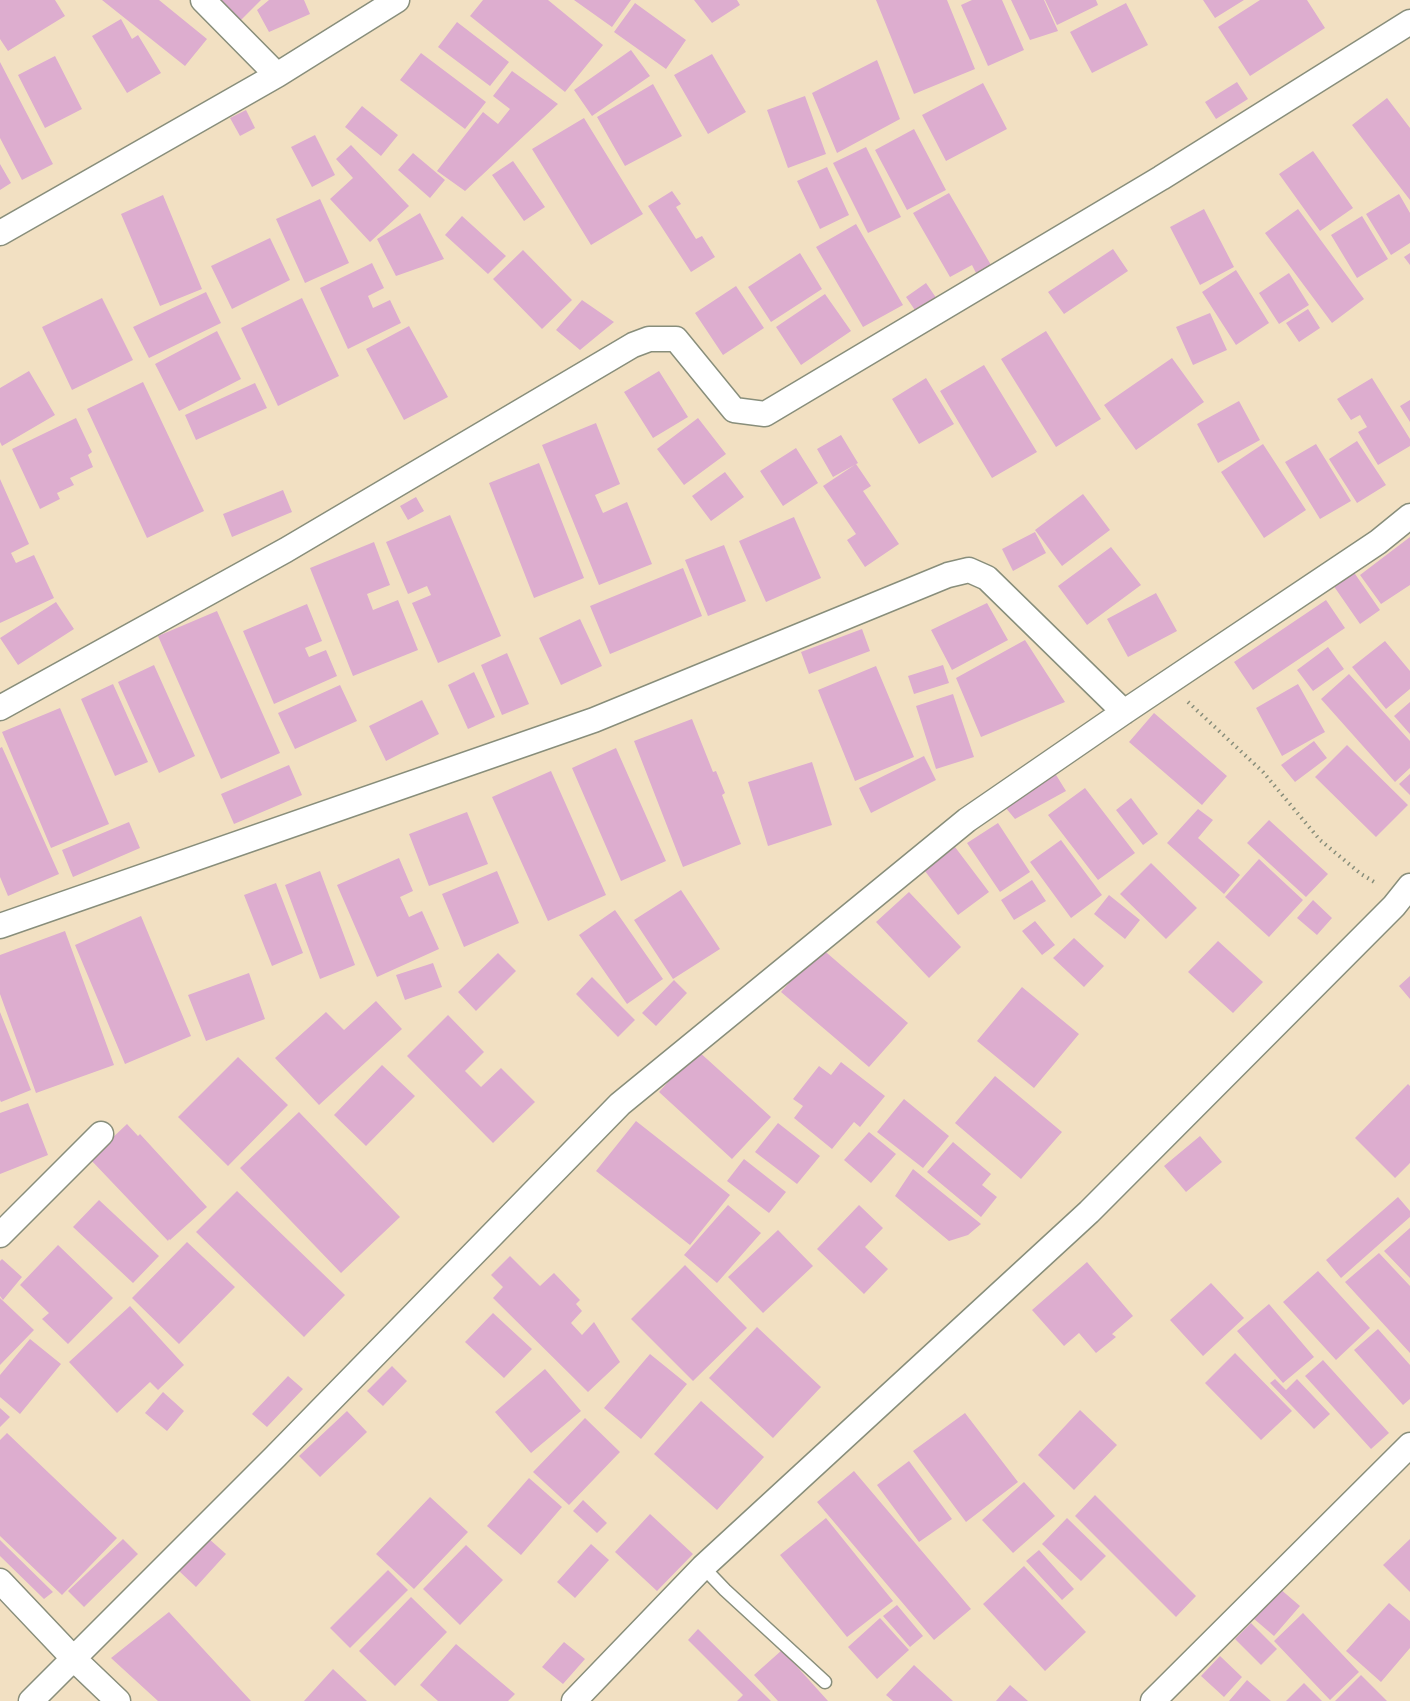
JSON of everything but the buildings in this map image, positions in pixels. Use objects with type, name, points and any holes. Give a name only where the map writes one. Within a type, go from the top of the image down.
[{"type":"street","points":[[203,0],[277,75]]},
{"type":"street","points":[[0,233],[277,75],[397,0]]},
{"type":"street","points":[[0,708],[286,550],[633,345],[649,339],[676,339],[734,410],[765,414],[1161,178],[1410,22]]},
{"type":"street","points":[[31,1701],[275,1457],[620,1104],[967,820],[1378,542],[1410,516]]},
{"type":"street","points":[[0,926],[594,720],[948,575],[969,570],[987,578],[1124,712]]},
{"type":"street","points":[[574,1701],[703,1568],[1089,1212],[1405,892]]},
{"type":"street","points":[[0,1235],[101,1134]]},
{"type":"street","points":[[1153,1701],[1410,1446]]},
{"type":"street","points":[[0,1581],[118,1701]]},
{"type":"lane","points":[[703,1568],[825,1682]]},
{"type":"path","points":[[1171,681],[1191,707],[1263,772],[1320,840],[1361,873],[1405,892]]}]
